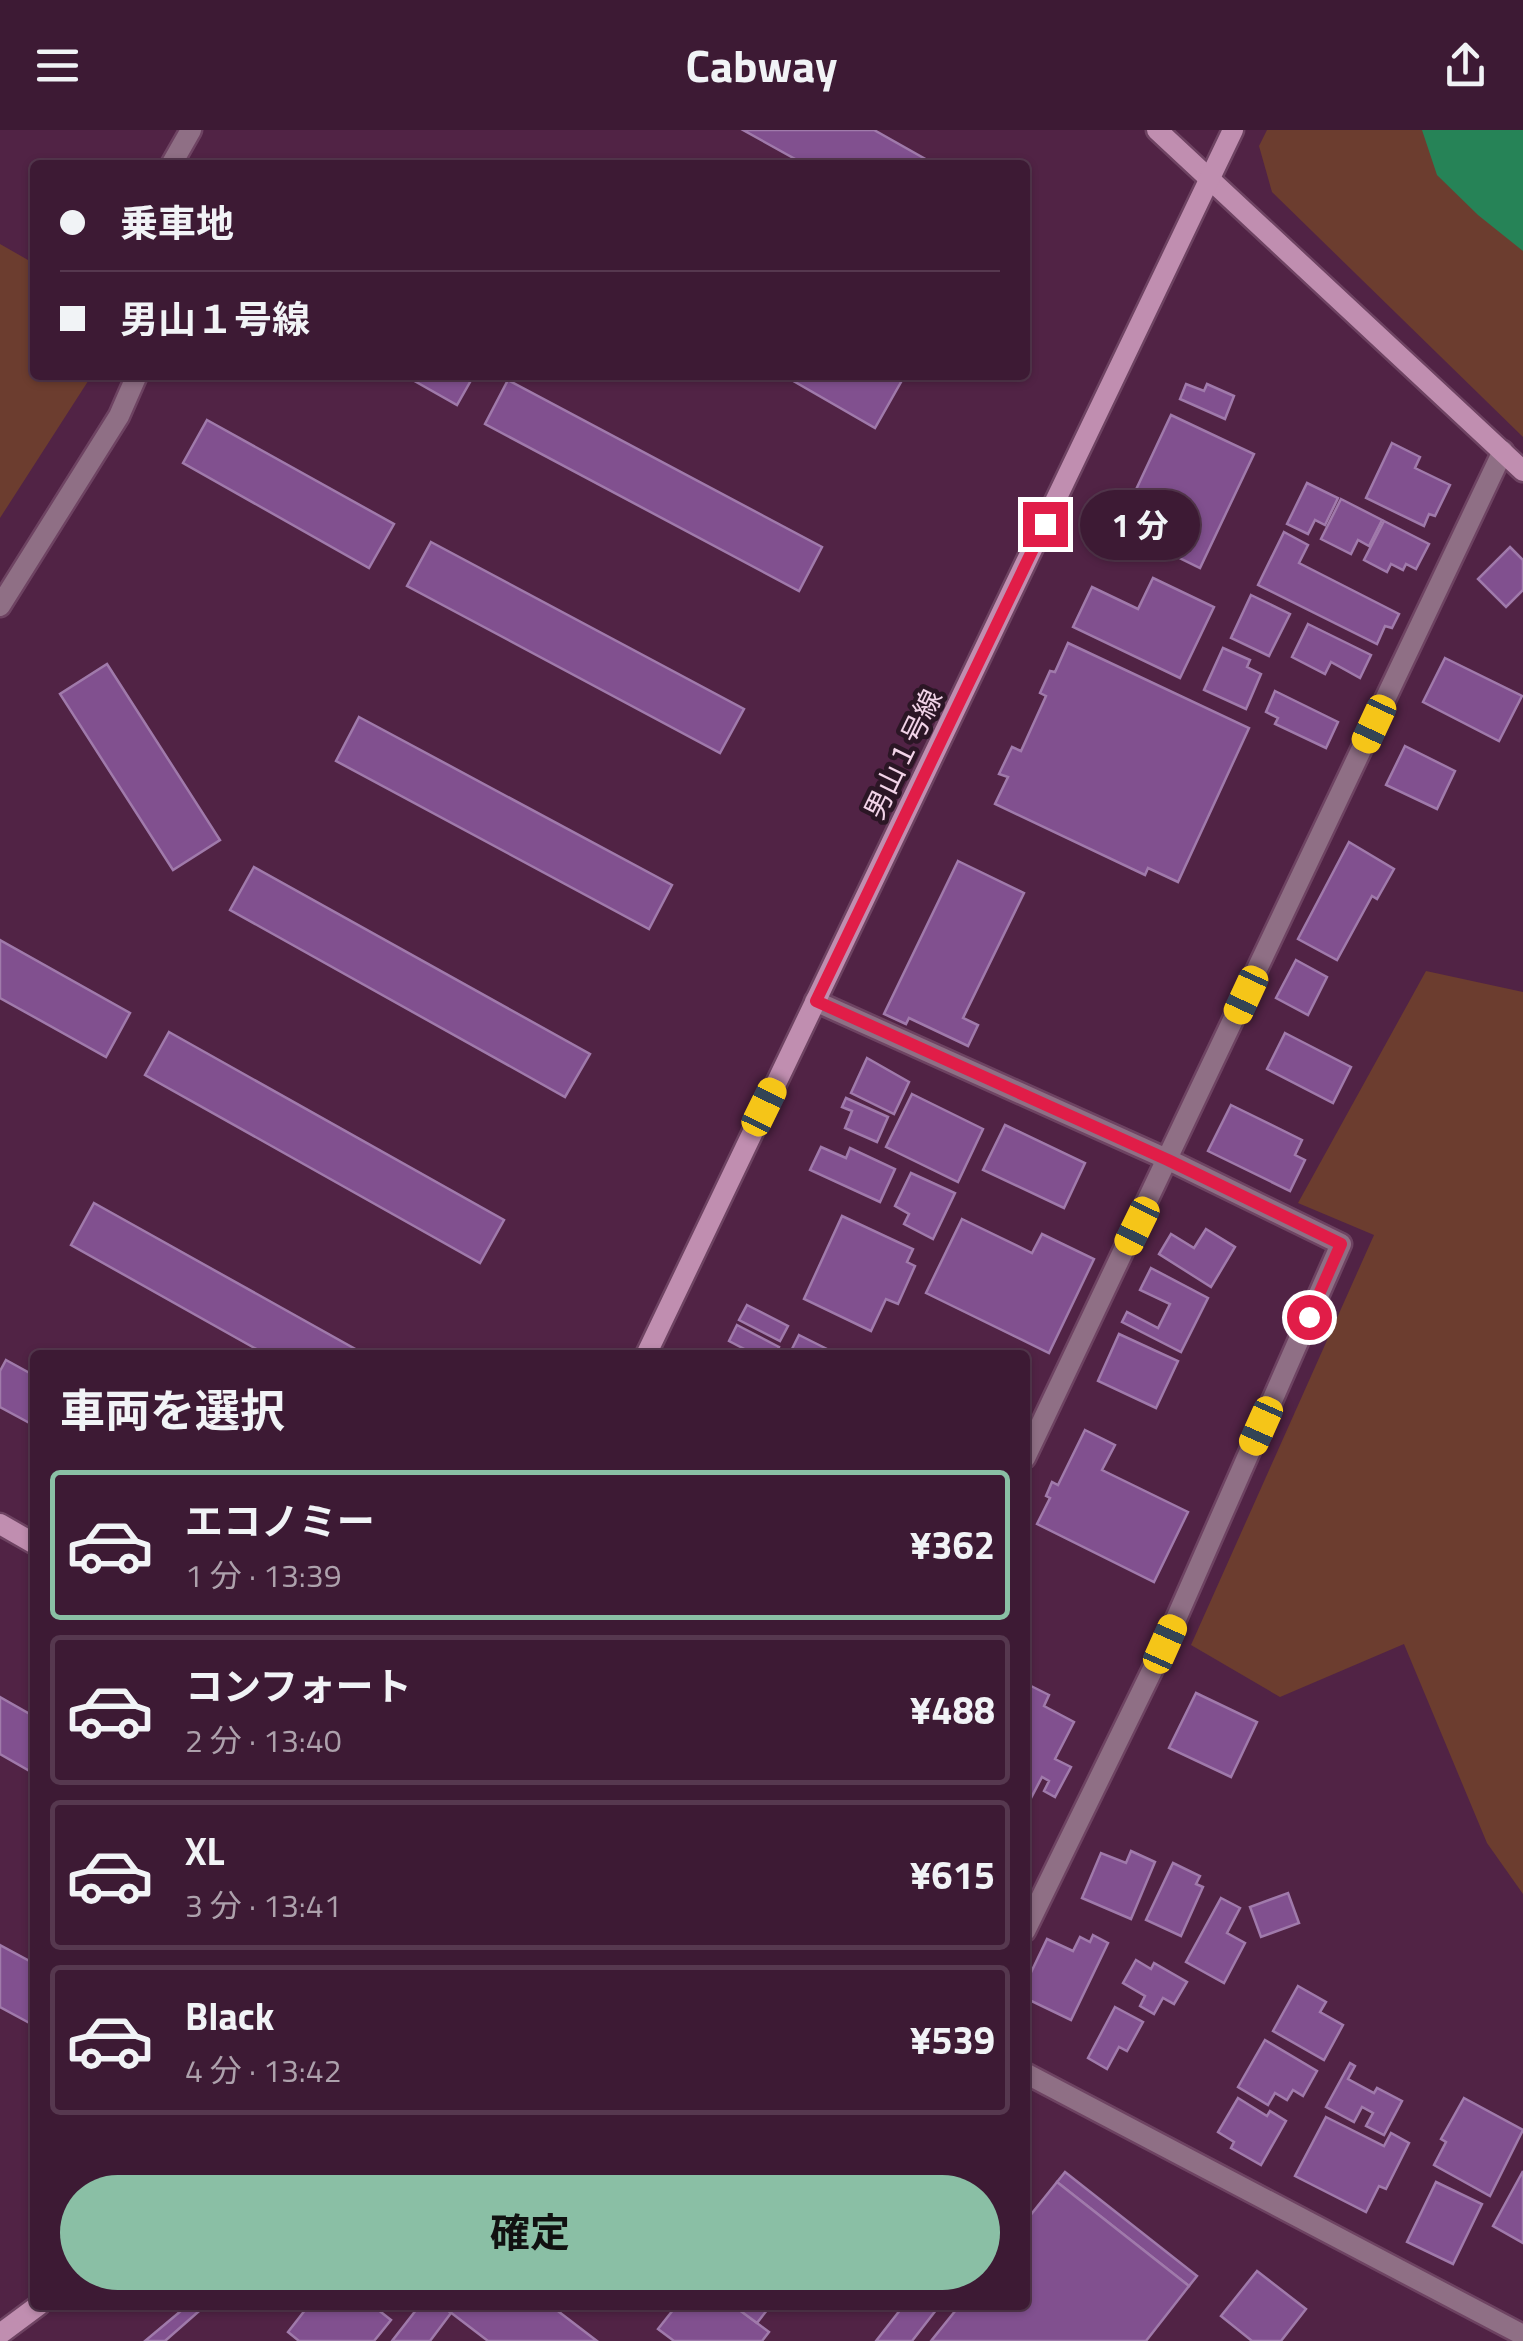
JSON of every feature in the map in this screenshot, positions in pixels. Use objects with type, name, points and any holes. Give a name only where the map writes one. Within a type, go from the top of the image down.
[{"type":"street","points":[[174,160],[191,130]]},
{"type":"street","points":[[1157,130],[1523,471]]},
{"type":"street","name":"男山１号線","points":[[648,1350],[1233,130]]},
{"type":"street","points":[[0,606],[120,416],[136,380]]},
{"type":"street","points":[[1030,1448],[1503,452]]},
{"type":"street","points":[[816,1001],[1168,1160],[1341,1244],[1165,1644],[1030,1922]]},
{"type":"street","points":[[0,1524],[30,1541]]},
{"type":"street","points":[[1030,2076],[1523,2334]]},
{"type":"street","points":[[0,2334],[32,2310]]},
{"type":"shaded area","points":[[1267,130],[1523,130],[1523,437],[1272,192],[1259,146]]},
{"type":"shaded area","points":[[1422,130],[1523,130],[1523,251],[1437,175]]},
{"type":"shaded area","points":[[0,244],[30,261],[30,380],[89,380],[0,518]]},
{"type":"shaded area","points":[[1426,971],[1523,992],[1523,1894],[1487,1843],[1404,1644],[1280,1697],[1191,1645],[1374,1235],[1298,1203]]},
{"type":"building","points":[[743,130],[874,130],[927,160],[797,160]]},
{"type":"building","points":[[413,380],[471,380],[457,405]]},
{"type":"building","points":[[508,380],[822,547],[799,591],[485,424]]},
{"type":"building","points":[[792,380],[902,380],[875,428]]},
{"type":"building","points":[[1186,384],[1204,391],[1207,384],[1234,396],[1225,419],[1180,399]]},
{"type":"building","points":[[1171,415],[1254,454],[1200,568],[1118,528]]},
{"type":"building","points":[[207,420],[394,524],[369,568],[183,463]]},
{"type":"building","points":[[1392,443],[1420,457],[1415,468],[1450,485],[1435,516],[1429,514],[1424,526],[1366,498]]},
{"type":"building","points":[[1307,483],[1338,498],[1325,525],[1315,520],[1308,534],[1287,524]]},
{"type":"building","points":[[1341,499],[1382,520],[1369,546],[1358,540],[1351,554],[1321,539]]},
{"type":"building","points":[[1384,521],[1429,544],[1416,569],[1406,564],[1403,570],[1391,564],[1387,572],[1364,560]]},
{"type":"building","points":[[1284,532],[1308,545],[1299,563],[1399,614],[1392,628],[1385,626],[1377,644],[1258,585]]},
{"type":"building","points":[[431,542],[744,709],[720,753],[407,586]]},
{"type":"building","points":[[1510,547],[1523,560],[1523,590],[1506,607],[1478,579]]},
{"type":"building","points":[[1153,578],[1214,607],[1180,678],[1073,627],[1092,587],[1138,609]]},
{"type":"building","points":[[1251,595],[1290,614],[1269,656],[1231,638]]},
{"type":"building","points":[[1308,624],[1371,655],[1360,678],[1331,662],[1325,674],[1292,657]]},
{"type":"building","points":[[1068,643],[1249,728],[1178,882],[1148,868],[1145,875],[995,804],[1008,777],[999,774],[1012,747],[1021,751],[1046,696],[1040,693]]},
{"type":"building","points":[[1223,648],[1250,660],[1247,667],[1261,674],[1246,709],[1204,690]]},
{"type":"building","points":[[1445,658],[1522,696],[1499,741],[1423,702]]},
{"type":"building","points":[[107,664],[220,840],[173,870],[60,694]]},
{"type":"building","points":[[1275,691],[1338,722],[1326,748],[1275,724],[1278,718],[1266,712]]},
{"type":"building","points":[[359,717],[672,885],[649,929],[336,761]]},
{"type":"building","points":[[1405,746],[1455,771],[1437,809],[1386,785]]},
{"type":"building","points":[[1349,842],[1394,869],[1377,899],[1372,896],[1337,960],[1298,939]]},
{"type":"building","points":[[958,861],[1024,893],[963,1018],[978,1025],[968,1046],[909,1018],[906,1024],[884,1014]]},
{"type":"building","points":[[254,867],[590,1054],[565,1097],[230,910]]},
{"type":"building","points":[[0,940],[130,1013],[106,1057],[0,998]]},
{"type":"building","points":[[1296,960],[1327,977],[1308,1015],[1276,998]]},
{"type":"building","points":[[169,1032],[504,1220],[480,1263],[145,1075]]},
{"type":"building","points":[[1285,1033],[1351,1067],[1333,1103],[1267,1069]]},
{"type":"building","points":[[867,1058],[909,1082],[894,1114],[851,1093]]},
{"type":"building","points":[[912,1094],[983,1129],[958,1182],[886,1147]]},
{"type":"building","points":[[846,1098],[888,1117],[877,1142],[845,1128],[852,1111],[842,1107]]},
{"type":"building","points":[[1231,1105],[1302,1140],[1295,1155],[1305,1160],[1290,1191],[1208,1151]]},
{"type":"building","points":[[1005,1125],[1085,1163],[1064,1208],[983,1170]]},
{"type":"building","points":[[821,1147],[846,1158],[850,1148],[895,1169],[880,1202],[810,1170]]},
{"type":"building","points":[[911,1173],[955,1193],[933,1239],[904,1224],[909,1214],[895,1206]]},
{"type":"building","points":[[94,1203],[357,1350],[258,1350],[71,1245]]},
{"type":"building","points":[[842,1216],[913,1249],[907,1262],[915,1266],[898,1304],[886,1299],[871,1331],[804,1299]]},
{"type":"building","points":[[962,1219],[1032,1253],[1042,1234],[1094,1259],[1049,1353],[926,1293]]},
{"type":"building","points":[[1206,1229],[1235,1247],[1211,1287],[1159,1254],[1171,1234],[1194,1248]]},
{"type":"building","points":[[1151,1268],[1208,1298],[1181,1352],[1122,1322],[1127,1312],[1158,1328],[1170,1304],[1140,1290]]},
{"type":"building","points":[[747,1305],[788,1326],[780,1341],[739,1320]]},
{"type":"building","points":[[737,1325],[779,1347],[746,1350],[729,1341]]},
{"type":"building","points":[[1119,1334],[1178,1361],[1156,1408],[1098,1381]]},
{"type":"building","points":[[799,1335],[829,1350],[792,1350]]},
{"type":"building","points":[[6,1360],[30,1373],[30,1423],[0,1407],[0,1371]]},
{"type":"building","points":[[1085,1430],[1115,1445],[1102,1470],[1188,1512],[1154,1582],[1037,1524],[1050,1498],[1046,1496],[1052,1482],[1058,1485]]},
{"type":"building","points":[[1030,1686],[1049,1695],[1044,1706],[1074,1722],[1055,1759],[1071,1767],[1055,1797],[1044,1791],[1049,1781],[1042,1777],[1031,1798]]},
{"type":"building","points":[[1196,1693],[1257,1722],[1231,1777],[1169,1748]]},
{"type":"building","points":[[0,1697],[30,1714],[30,1771],[0,1754]]},
{"type":"building","points":[[1131,1851],[1155,1862],[1131,1919],[1082,1898],[1101,1853],[1126,1863]]},
{"type":"building","points":[[1173,1863],[1200,1876],[1196,1884],[1203,1887],[1181,1936],[1146,1920]]},
{"type":"building","points":[[1288,1893],[1299,1923],[1261,1937],[1250,1907]]},
{"type":"building","points":[[1221,1898],[1240,1908],[1227,1933],[1245,1943],[1224,1983],[1186,1962]]},
{"type":"building","points":[[1093,1935],[1108,1943],[1071,2020],[1030,2000],[1030,1975],[1047,1939],[1073,1951],[1080,1937],[1090,1942]]},
{"type":"building","points":[[0,1945],[30,1961],[30,2023],[0,2007]]},
{"type":"building","points":[[1136,1960],[1151,1969],[1154,1963],[1187,1982],[1174,2004],[1163,1998],[1154,2014],[1140,2006],[1145,1996],[1123,1983]]},
{"type":"building","points":[[1298,1986],[1326,2002],[1320,2012],[1343,2025],[1324,2060],[1273,2031]]},
{"type":"building","points":[[1115,2007],[1143,2022],[1127,2051],[1119,2047],[1107,2069],[1088,2058]]},
{"type":"building","points":[[1265,2040],[1317,2071],[1303,2096],[1293,2090],[1287,2100],[1275,2093],[1268,2105],[1238,2087]]},
{"type":"building","points":[[1350,2063],[1355,2066],[1348,2079],[1374,2093],[1377,2088],[1402,2101],[1384,2135],[1366,2126],[1373,2113],[1362,2107],[1354,2122],[1326,2107]]},
{"type":"building","points":[[1238,2098],[1267,2116],[1270,2111],[1286,2121],[1261,2165],[1231,2148],[1234,2142],[1218,2132]]},
{"type":"building","points":[[1464,2098],[1523,2130],[1490,2196],[1434,2165],[1446,2142],[1441,2139]]},
{"type":"building","points":[[1326,2117],[1384,2146],[1391,2133],[1409,2143],[1386,2189],[1379,2186],[1366,2212],[1295,2176]]},
{"type":"building","points":[[1523,2171],[1523,2243],[1493,2226]]},
{"type":"building","points":[[1065,2172],[1197,2276],[1189,2286],[1057,2182]]},
{"type":"building","points":[[1057,2182],[1189,2286],[1146,2341],[931,2341],[956,2310],[1030,2310],[1030,2216]]},
{"type":"building","points":[[1436,2182],[1482,2204],[1453,2264],[1407,2242]]},
{"type":"building","points":[[1257,2271],[1306,2309],[1281,2341],[1252,2341],[1221,2316]]},
{"type":"building","points":[[182,2310],[200,2310],[165,2341],[145,2341]]},
{"type":"building","points":[[305,2310],[378,2310],[391,2320],[374,2341],[299,2341],[288,2332]]},
{"type":"building","points":[[416,2310],[451,2313],[430,2341],[392,2341]]},
{"type":"building","points":[[448,2310],[557,2310],[597,2341],[488,2341]]},
{"type":"building","points":[[673,2310],[740,2310],[769,2332],[762,2341],[674,2341],[658,2329]]},
{"type":"building","points":[[739,2310],[767,2310],[757,2323]]},
{"type":"building","points":[[900,2310],[936,2310],[912,2341],[876,2341]]},
{"type":"route","points":[[1045,524],[816,1001],[1168,1160],[1341,1244],[1309,1317]]}]
